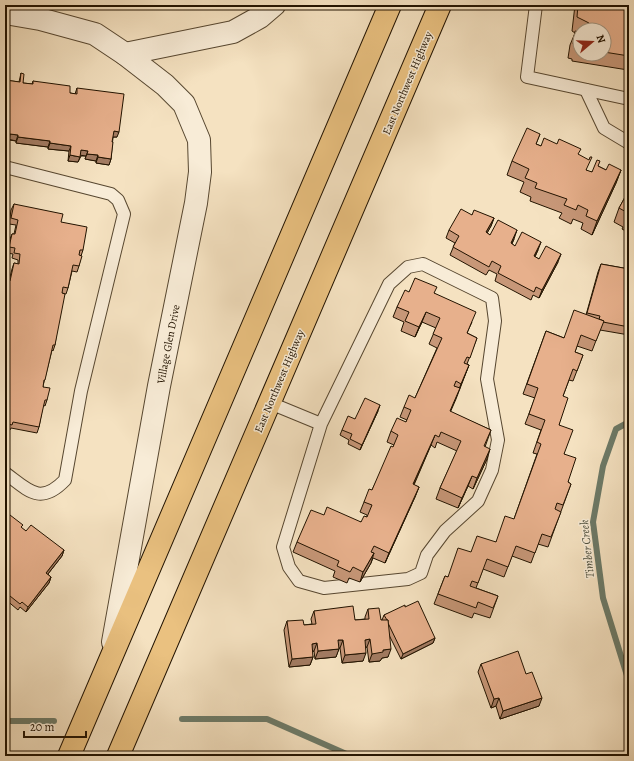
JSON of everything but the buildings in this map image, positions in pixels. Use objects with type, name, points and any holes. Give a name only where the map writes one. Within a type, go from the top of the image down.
[{"type":"main road","points":[[69,756],[390,5]]},
{"type":"main road","name":"East Northwest Highway","points":[[118,756],[440,5]]},
{"type":"street","points":[[125,54],[233,32],[260,17],[274,5]]},
{"type":"street","name":"Village Glen Drive","points":[[5,13],[40,19],[95,34],[125,54],[165,85],[184,104],[198,140],[200,172],[196,203],[159,386],[109,662]]},
{"type":"lane","points":[[536,5],[527,77],[629,99]]},
{"type":"lane","points":[[586,90],[604,128],[629,143]]},
{"type":"lane","points":[[5,168],[112,194],[118,200],[124,214],[81,391],[65,480],[50,492],[40,494],[32,492],[5,473]]},
{"type":"lane","points":[[423,264],[492,298],[495,321],[487,379],[498,440],[492,470],[478,501],[445,531],[428,555],[421,573],[408,579],[324,588],[299,581],[289,567],[283,547],[321,424],[389,284],[408,266],[423,264]]},
{"type":"lane","points":[[270,403],[321,424]]},
{"type":"waterway","name":"Timber Creek","points":[[629,422],[616,429],[603,466],[593,522],[603,598],[629,682]]},
{"type":"waterway","points":[[182,719],[267,719],[351,756]]},
{"type":"waterway","points":[[5,721],[54,721]]}]
